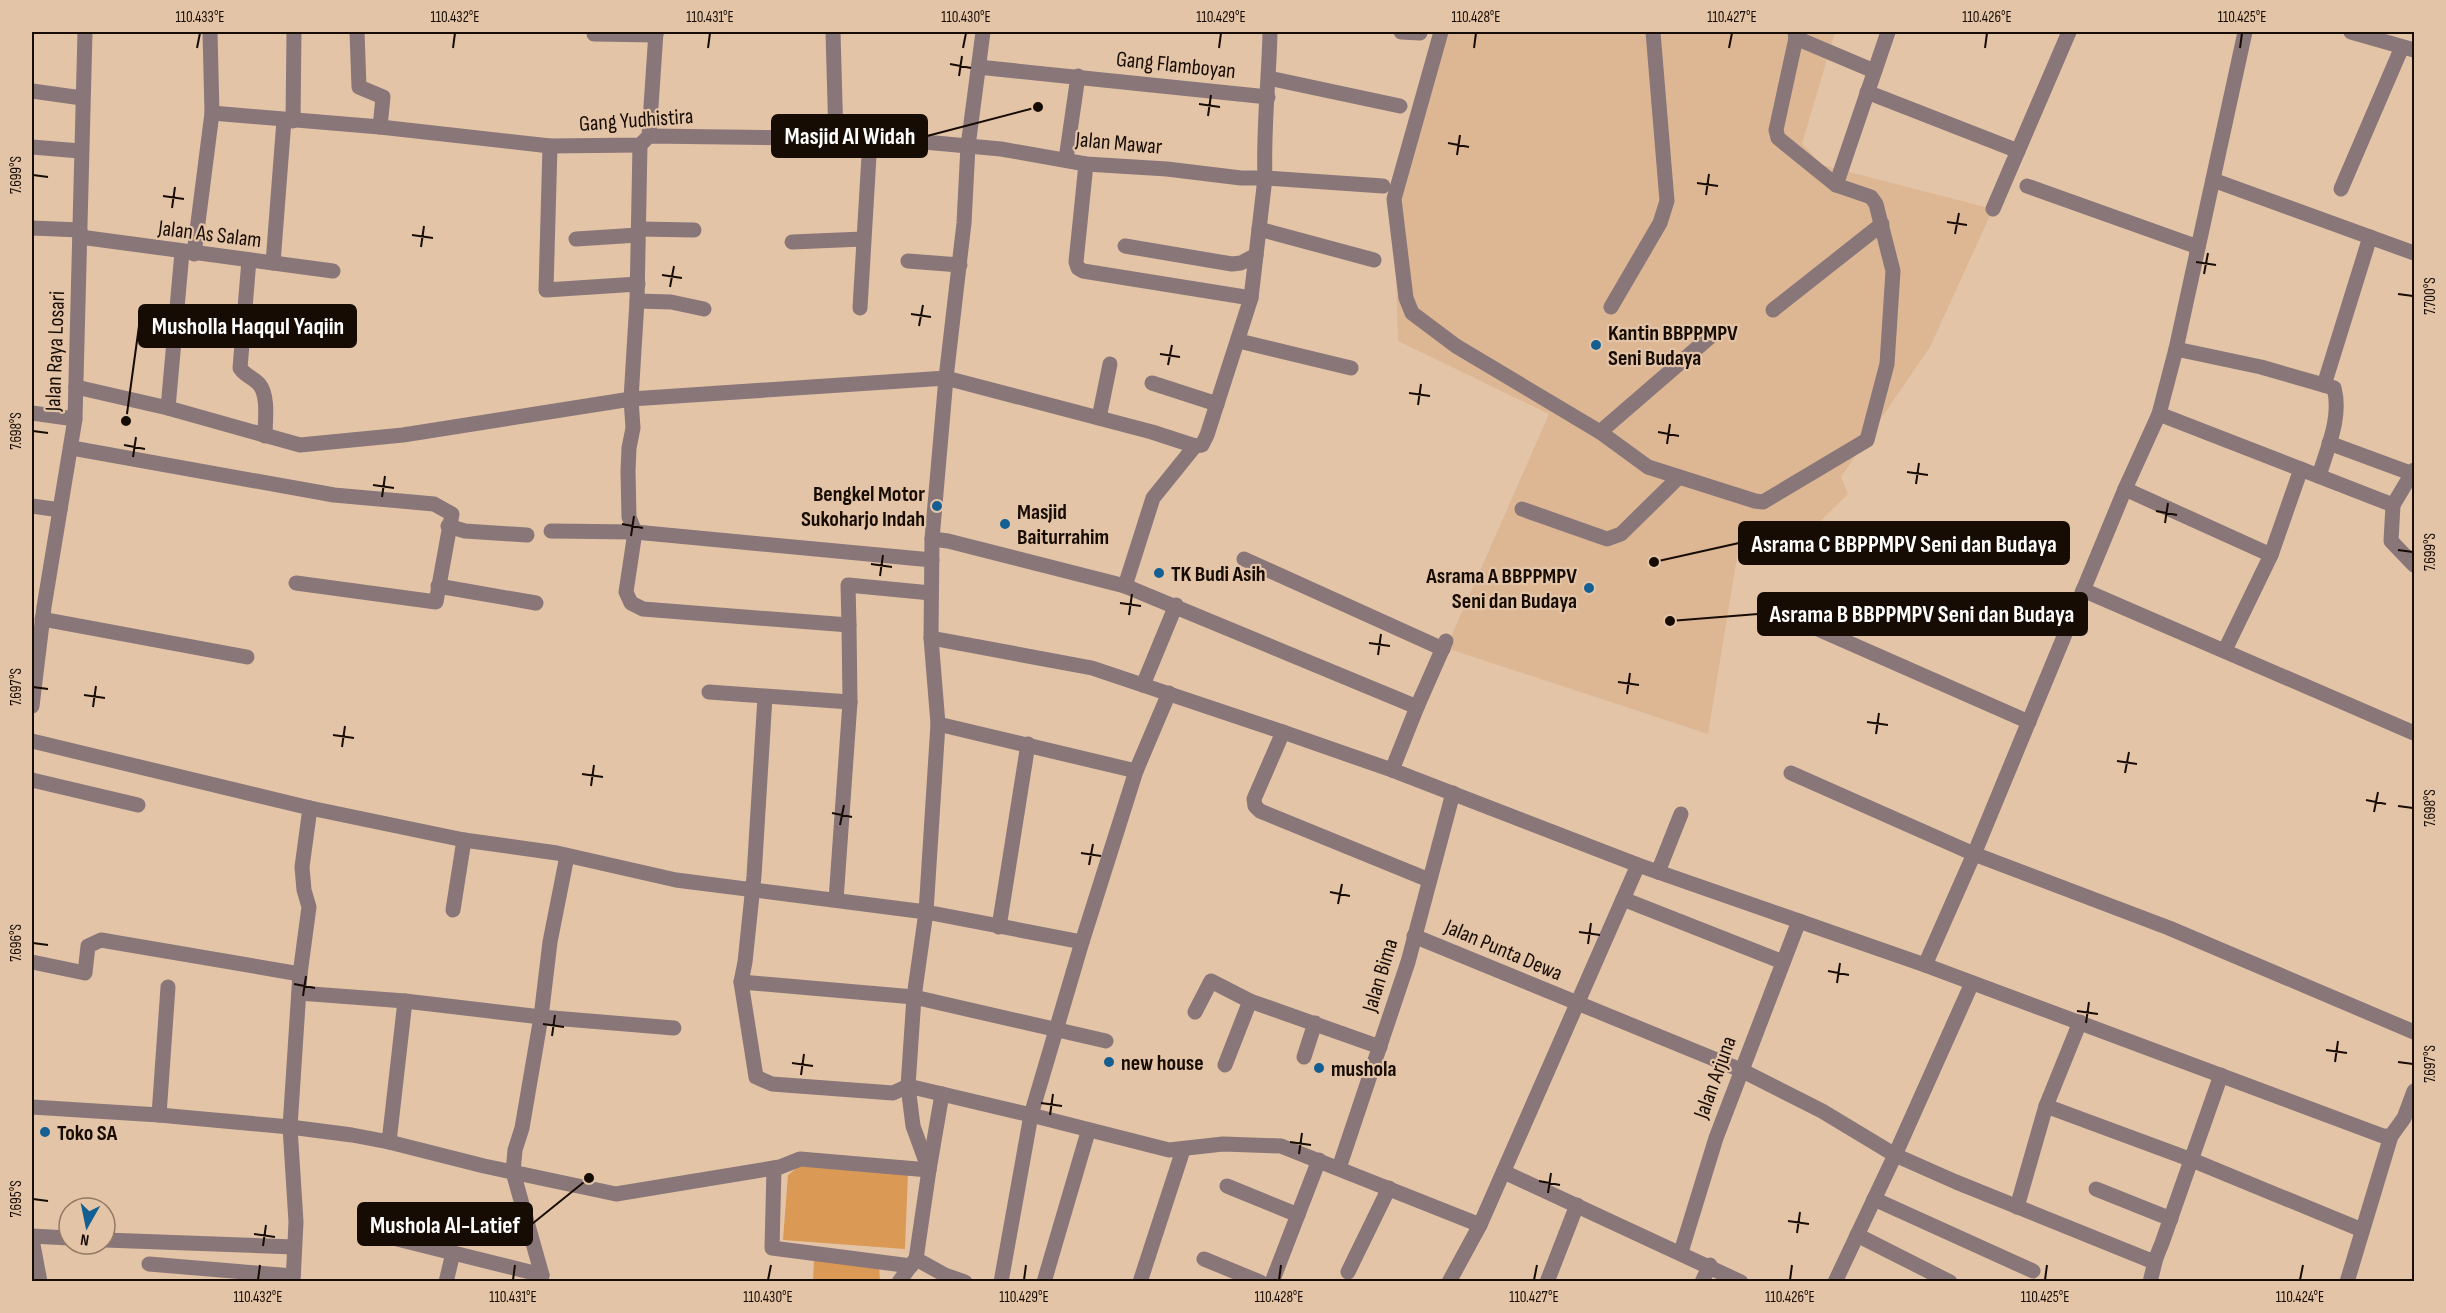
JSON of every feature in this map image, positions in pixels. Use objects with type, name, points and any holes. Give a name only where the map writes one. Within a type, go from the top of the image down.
[{"type":"street","name":"Jalan Raya Losari","points":[[32,706],[34,659],[72,448],[75,419],[80,151],[85,32]]},
{"type":"street","points":[[168,408],[188,253],[212,114],[210,32]]},
{"type":"street","points":[[273,263],[288,120],[294,32]]},
{"type":"street","points":[[357,32],[359,87],[383,97],[380,127]]},
{"type":"street","points":[[833,32],[836,139]]},
{"type":"street","points":[[929,1170],[913,1126],[908,1086],[914,997],[926,912],[938,724],[931,638],[932,539],[946,378],[960,265],[968,146],[983,32]]},
{"type":"street","points":[[76,387],[168,408],[300,445],[391,436],[631,399],[946,378],[1196,446],[1202,445],[1239,341],[1251,298],[1265,178],[1263,139],[1268,97],[1270,32]]},
{"type":"street","points":[[1401,32],[1420,33]]},
{"type":"street","points":[[1441,32],[1394,199],[1406,298],[1412,313],[1456,346],[1600,432],[1648,467],[1763,502],[1867,440],[1887,364],[1893,271],[1876,204],[1871,197],[1836,185],[1778,138],[1776,130],[1795,35],[1874,71]]},
{"type":"street","points":[[1611,307],[1660,223],[1667,201],[1653,32]]},
{"type":"street","points":[[1836,185],[1887,32]]},
{"type":"street","points":[[1993,210],[2069,32]]},
{"type":"street","points":[[1924,965],[1974,854],[2125,489],[2159,414],[2176,349],[2245,32]]},
{"type":"street","points":[[2341,189],[2408,48],[2351,32]]},
{"type":"street","points":[[594,34],[656,33],[644,140],[638,232],[638,284],[631,399],[633,428],[629,448],[629,517],[635,532],[626,592],[631,603],[644,609],[849,625]]},
{"type":"street","name":"Gang Flamboyan","points":[[978,67],[1268,97]]},
{"type":"street","points":[[1066,159],[1078,76]]},
{"type":"street","points":[[1269,78],[1400,106]]},
{"type":"street","points":[[32,92],[82,98]]},
{"type":"street","points":[[1867,92],[2018,151]]},
{"type":"street","name":"Gang Yudhistira","points":[[212,114],[380,127],[550,146],[644,140],[836,139],[870,139],[968,146]]},
{"type":"street","points":[[860,308],[870,139]]},
{"type":"street","points":[[550,146],[546,290],[638,284]]},
{"type":"street","name":"Jalan Mawar","points":[[968,146],[1066,159],[1086,164],[1167,169],[1241,178],[1383,186]]},
{"type":"street","points":[[32,147],[80,151]]},
{"type":"street","points":[[1086,164],[1076,262],[1078,268],[1083,272],[1251,298]]},
{"type":"street","points":[[2213,180],[2415,253]]},
{"type":"street","points":[[2027,186],[2198,247]]},
{"type":"street","points":[[1773,310],[1882,224]]},
{"type":"street","name":"Jalan As Salam","points":[[32,228],[188,253],[333,271]]},
{"type":"street","points":[[1259,229],[1374,260]]},
{"type":"street","points":[[576,239],[638,232],[694,230]]},
{"type":"street","points":[[2324,385],[2370,237]]},
{"type":"street","points":[[792,242],[863,239]]},
{"type":"street","points":[[1125,246],[1232,264],[1256,255]]},
{"type":"street","points":[[249,260],[240,368],[244,374],[261,386],[264,396],[265,436]]},
{"type":"street","points":[[908,261],[960,265]]},
{"type":"street","points":[[637,302],[671,302],[704,309]]},
{"type":"street","points":[[1600,432],[1711,336]]},
{"type":"street","points":[[1239,341],[1351,368]]},
{"type":"street","points":[[2176,349],[2261,367],[2334,388],[2338,401],[2319,477]]},
{"type":"street","points":[[1099,418],[1110,364]]},
{"type":"street","points":[[1152,383],[1217,404]]},
{"type":"street","points":[[32,413],[75,419]]},
{"type":"street","points":[[2159,414],[2393,505]]},
{"type":"street","points":[[2329,444],[2414,472],[2393,505],[2391,541],[2415,565]]},
{"type":"street","points":[[1125,586],[1153,498],[1196,446]]},
{"type":"street","points":[[72,448],[334,495],[434,504],[452,514],[436,602],[296,582]]},
{"type":"street","points":[[2225,650],[2271,555],[2301,469]]},
{"type":"street","points":[[1522,509],[1607,538],[1621,534],[1679,477]]},
{"type":"street","points":[[2125,489],[2271,555]]},
{"type":"street","points":[[32,506],[60,510]]},
{"type":"street","points":[[448,526],[465,531],[527,535]]},
{"type":"street","points":[[551,531],[635,532],[932,560]]},
{"type":"street","points":[[932,539],[948,541],[1125,586],[1176,605],[1417,707]]},
{"type":"street","points":[[1244,559],[1444,645],[1392,770]]},
{"type":"street","points":[[836,900],[850,702],[848,585],[931,593]]},
{"type":"street","points":[[438,586],[536,603]]},
{"type":"street","points":[[2084,590],[2415,733]]},
{"type":"street","points":[[1143,685],[1176,605]]},
{"type":"street","points":[[42,619],[247,657]]},
{"type":"street","points":[[1813,627],[2030,722]]},
{"type":"street","points":[[931,638],[1092,668],[1284,732],[1392,770],[1638,865],[1972,982],[2383,1136],[2391,1136]]},
{"type":"street","points":[[709,692],[850,702]]},
{"type":"street","points":[[1001,1281],[1031,1115],[1136,771],[1169,693]]},
{"type":"street","points":[[765,697],[752,890],[741,982],[756,1077],[772,1083],[893,1094],[908,1086],[1168,1150],[1223,1144],[1281,1146],[1480,1225]]},
{"type":"street","points":[[938,724],[1136,771]]},
{"type":"street","points":[[1284,732],[1254,799],[1260,811],[1429,880]]},
{"type":"street","points":[[32,741],[310,808],[464,840],[567,856],[676,880],[926,912],[1082,942]]},
{"type":"street","points":[[999,927],[1028,744]]},
{"type":"street","points":[[1791,773],[1974,854],[2169,927],[2415,1032]]},
{"type":"street","points":[[32,780],[138,805]]},
{"type":"street","name":"Jalan Bima","points":[[1339,1168],[1414,936],[1453,793]]},
{"type":"street","points":[[149,1264],[293,1279],[296,1222],[290,1127],[300,974],[309,907],[304,890],[302,867],[310,808]]},
{"type":"street","points":[[1658,872],[1681,814]]},
{"type":"street","points":[[453,910],[464,840]]},
{"type":"street","points":[[542,1278],[513,1172],[515,1150],[522,1128],[541,1017],[550,942],[567,856]]},
{"type":"street","points":[[1449,1281],[1480,1225],[1638,865]]},
{"type":"street","points":[[1623,899],[1783,962]]},
{"type":"street","name":"Jalan Arjuna","points":[[1681,1252],[1716,1138],[1799,921]]},
{"type":"street","name":"Jalan Punta Dewa","points":[[1414,936],[1741,1070],[1822,1111],[1895,1155],[2149,1260],[2156,1258]]},
{"type":"street","points":[[32,962],[85,973],[88,946],[101,940],[300,974]]},
{"type":"street","points":[[1195,1012],[1211,981],[1250,1001],[1380,1047]]},
{"type":"street","points":[[741,982],[914,997],[1106,1041]]},
{"type":"street","points":[[1835,1281],[1895,1155],[1972,982]]},
{"type":"street","points":[[159,1115],[168,987]]},
{"type":"street","points":[[299,993],[405,1001],[541,1017],[674,1028]]},
{"type":"street","points":[[388,1142],[405,1001]]},
{"type":"street","points":[[1225,1065],[1250,1001]]},
{"type":"street","points":[[2017,1207],[2046,1106],[2080,1022]]},
{"type":"street","points":[[1304,1057],[1315,1023]]},
{"type":"street","points":[[2150,1281],[2156,1258],[2221,1076]]},
{"type":"street","points":[[2347,1281],[2391,1136],[2404,1118],[2415,1091]]},
{"type":"street","points":[[899,1281],[913,1262],[942,1094]]},
{"type":"street","points":[[2046,1106],[2192,1160],[2362,1230]]},
{"type":"street","points":[[32,1107],[159,1115],[290,1127],[388,1142],[616,1194],[774,1168],[800,1159],[929,1170]]},
{"type":"street","points":[[1044,1281],[1088,1131]]},
{"type":"street","points":[[1140,1281],[1183,1150]]},
{"type":"street","points":[[1272,1281],[1319,1160]]},
{"type":"street","points":[[774,1168],[772,1248],[913,1262],[965,1281]]},
{"type":"street","points":[[1504,1172],[1742,1281]]},
{"type":"street","points":[[1227,1186],[1298,1215]]},
{"type":"street","points":[[1348,1272],[1389,1188]]},
{"type":"street","points":[[2096,1189],[2171,1219]]},
{"type":"street","points":[[1874,1199],[2033,1271]]},
{"type":"street","points":[[1547,1281],[1577,1205]]},
{"type":"street","points":[[1857,1235],[1950,1281]]},
{"type":"street","points":[[40,1281],[32,1238],[57,1238]]},
{"type":"street","points":[[393,1238],[542,1278]]},
{"type":"street","points":[[117,1240],[294,1247]]},
{"type":"street","points":[[446,1281],[453,1253]]},
{"type":"street","points":[[1204,1259],[1260,1281]]},
{"type":"street","points":[[1702,1281],[1710,1265]]},
{"type":"shaded area","points":[[1441,32],[1835,32],[1802,144],[1822,165],[1993,209],[1930,347],[1841,477],[1848,494],[1783,558],[1740,539],[1708,734],[1446,648],[1549,414],[1398,341],[1394,199]]},
{"type":"shaded area","points":[[799,1166],[908,1172],[905,1249],[783,1240],[788,1175]]},
{"type":"shaded area","points":[[814,1259],[879,1265],[880,1281],[813,1282]]},
{"type":"place","name":"Masjid Al Widah","points":[[1038,107]]},
{"type":"place","name":"Kantin BBPPMPV Seni Budaya","points":[[1596,345]]},
{"type":"place","name":"Musholla Haqqul Yaqiin","points":[[126,421]]},
{"type":"place","name":"Bengkel Motor Sukoharjo Indah","points":[[937,506]]},
{"type":"place","name":"Masjid Baiturrahim","points":[[1005,524]]},
{"type":"place","name":"Asrama C BBPPMPV Seni dan Budaya","points":[[1654,562]]},
{"type":"place","name":"TK Budi Asih","points":[[1159,573]]},
{"type":"place","name":"Asrama A BBPPMPV Seni dan Budaya","points":[[1589,588]]},
{"type":"place","name":"Asrama B BBPPMPV Seni dan Budaya","points":[[1670,621]]},
{"type":"place","name":"new house","points":[[1109,1062]]},
{"type":"place","name":"mushola","points":[[1319,1068]]},
{"type":"place","name":"Toko SA","points":[[45,1132]]},
{"type":"place","name":"Mushola Al-Latief","points":[[589,1178]]}]
